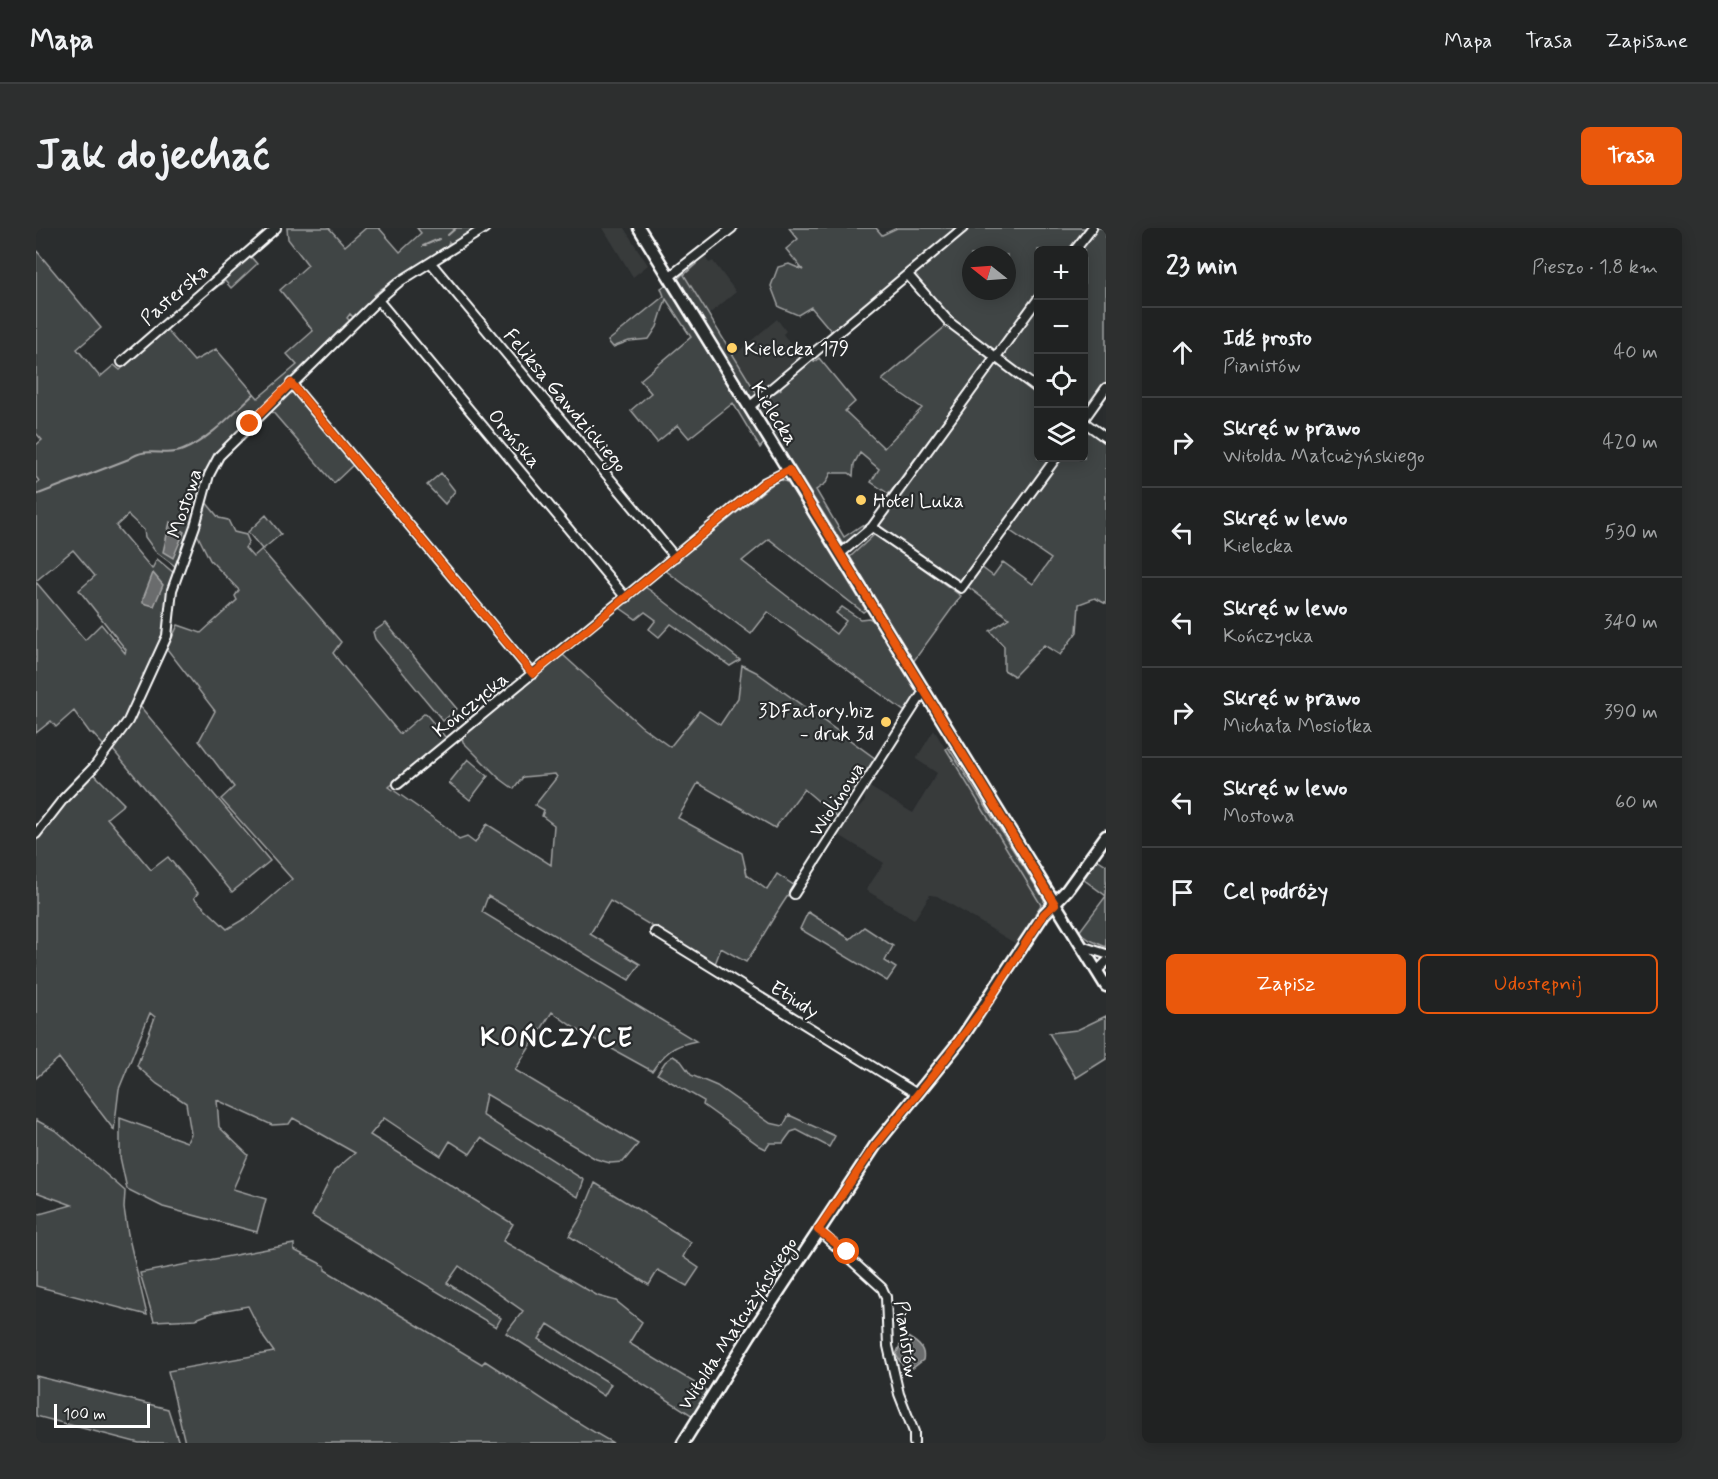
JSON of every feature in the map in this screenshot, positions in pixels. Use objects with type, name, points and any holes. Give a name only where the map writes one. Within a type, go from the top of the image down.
[{"type":"main road","name":"Kielecka","points":[[639,228],[1106,986]]},
{"type":"main road","name":"Witolda Małcużyńskiego","points":[[683,1443],[818,1230],[875,1146],[986,1005],[1044,914],[1055,904],[1106,836]]},
{"type":"street","name":"Pasterska","points":[[122,362],[276,228]]},
{"type":"street","name":"Mostowa","points":[[36,834],[64,798],[94,767],[128,721],[168,636],[172,590],[215,461],[291,383],[378,300],[399,282],[485,228]]},
{"type":"street","points":[[669,276],[689,264],[732,228]]},
{"type":"street","points":[[749,407],[963,228]]},
{"type":"street","points":[[1078,246],[1092,228]]},
{"type":"street","name":"Feliksa Gawdzickiego","points":[[431,263],[675,557]]},
{"type":"street","points":[[908,275],[949,322],[1034,386]]},
{"type":"street","name":"Orońska","points":[[378,300],[626,598]]},
{"type":"street","points":[[840,554],[872,527],[1037,300]]},
{"type":"street","points":[[291,383],[533,674]]},
{"type":"street","points":[[1088,414],[1106,388]]},
{"type":"street","points":[[1088,425],[1106,438]]},
{"type":"street","points":[[872,527],[956,587],[964,586],[1053,462]]},
{"type":"street","name":"Kończycka","points":[[398,784],[765,482],[789,470]]},
{"type":"street","name":"Wiolinowa","points":[[794,894],[924,691]]},
{"type":"street","name":"Etiudy","points":[[655,932],[917,1094]]},
{"type":"street","points":[[1081,946],[1106,954]]},
{"type":"street","points":[[1097,971],[1106,962]]},
{"type":"street","name":"Pianistów","points":[[818,1230],[847,1252],[882,1288],[886,1297],[888,1346],[899,1394],[914,1432],[914,1443]]},
{"type":"shaded area","points":[[287,228],[329,228],[345,246],[366,228],[379,228],[400,252],[421,233],[417,228],[479,228],[453,245],[449,242],[447,246],[381,289],[374,295],[376,298],[353,317],[350,314],[347,318],[350,321],[223,447],[218,453],[192,528],[175,566],[155,551],[145,537],[144,530],[128,515],[116,526],[152,569],[157,559],[175,574],[167,629],[162,633],[166,633],[147,671],[143,674],[145,676],[124,725],[98,758],[96,755],[104,746],[90,733],[74,711],[56,727],[51,721],[36,733],[36,582],[85,640],[101,624],[125,653],[126,650],[79,590],[95,576],[73,550],[36,581],[36,484],[39,481],[36,477],[36,445],[42,440],[36,433],[36,250],[101,328],[77,349],[100,377],[114,365],[120,370],[129,362],[131,356],[164,327],[194,361],[216,349],[258,398],[297,365],[287,354],[313,331],[280,290],[308,265],[288,239]]},
{"type":"shaded area","points":[[603,228],[624,228],[648,265],[633,277]]},
{"type":"shaded area","points":[[789,228],[876,228],[882,235],[897,228],[1106,228],[1106,384],[1088,409],[1088,246],[1034,246],[1034,382],[953,324],[909,269],[832,332],[811,307],[798,315],[779,307],[771,286],[778,267],[789,264],[803,270],[786,249],[798,239]]},
{"type":"shaded area","points":[[265,240],[267,243],[251,257],[257,264],[231,288],[225,281],[212,291]]},
{"type":"shaded area","points":[[705,257],[709,263],[713,261],[736,292],[708,315],[683,275]]},
{"type":"shaded area","points":[[693,263],[696,264],[684,275],[757,394],[803,360],[755,399],[749,396],[678,279]]},
{"type":"shaded area","points":[[666,285],[764,443],[760,448],[733,403],[689,438],[678,425],[657,442],[631,410],[651,393],[640,380],[691,337],[666,299],[657,327],[649,339],[629,341],[613,347],[608,341],[664,296],[661,288]]},
{"type":"shaded area","points":[[777,319],[786,331],[783,334],[801,358],[757,394],[733,356]]},
{"type":"shaded area","points":[[946,326],[990,357],[889,494],[871,482],[879,469],[860,453],[854,464],[853,476],[849,473],[831,473],[826,483],[816,490],[844,537],[862,525],[865,530],[848,544],[842,543],[758,409],[768,396],[781,389],[780,386],[812,360],[814,362],[819,358],[855,402],[845,411],[884,448],[922,408],[882,380]]},
{"type":"shaded area","points":[[996,361],[1034,389],[1034,462],[1049,462],[964,580],[956,583],[875,526]]},
{"type":"shaded area","points":[[290,389],[354,464],[334,483],[270,409]]},
{"type":"shaded area","points":[[1088,428],[1106,440],[1106,604],[1095,598],[1079,604],[1077,632],[1060,655],[1044,645],[1014,676],[1004,670],[1004,646],[990,631],[1009,618],[967,586],[981,567],[993,576],[1003,562],[1033,584],[1051,559],[1009,530],[1057,462],[1088,462]]},
{"type":"shaded area","points":[[441,473],[455,491],[445,504],[427,485]]},
{"type":"shaded area","points":[[779,479],[787,482],[793,491],[866,610],[863,612],[769,539],[742,561],[836,634],[846,621],[836,613],[842,607],[860,619],[869,618],[876,622],[917,691],[913,703],[904,711],[768,612],[751,634],[665,570]]},
{"type":"shaded area","points":[[205,501],[219,518],[228,520],[234,532],[246,535],[249,542],[245,548],[253,557],[262,549],[248,532],[266,515],[281,534],[262,550],[341,642],[333,653],[339,661],[400,734],[425,713],[447,739],[389,787],[446,827],[459,840],[467,837],[475,843],[487,824],[551,865],[554,825],[542,816],[544,810],[535,805],[557,777],[555,774],[523,777],[514,789],[499,778],[463,742],[462,737],[563,655],[641,726],[670,747],[699,711],[720,725],[738,698],[742,665],[756,672],[876,759],[838,818],[804,789],[775,828],[698,783],[678,818],[742,853],[747,875],[767,890],[777,874],[795,886],[746,962],[721,948],[715,964],[610,901],[590,934],[640,964],[629,980],[488,896],[482,912],[696,1041],[671,1050],[652,1071],[576,1029],[552,1012],[515,1070],[638,1144],[623,1162],[610,1163],[596,1159],[486,1094],[482,1115],[584,1180],[578,1197],[481,1138],[470,1154],[450,1141],[441,1156],[384,1118],[370,1135],[513,1224],[503,1241],[598,1296],[616,1301],[642,1322],[629,1343],[708,1391],[693,1416],[548,1324],[539,1339],[611,1384],[604,1396],[506,1333],[523,1311],[459,1266],[447,1283],[501,1318],[496,1327],[312,1216],[334,1171],[355,1153],[293,1118],[289,1124],[272,1125],[217,1100],[219,1127],[248,1155],[233,1189],[266,1199],[257,1232],[163,1207],[127,1189],[120,1157],[120,1118],[187,1142],[191,1134],[186,1103],[157,1084],[137,1066],[155,1017],[150,1013],[119,1089],[114,1130],[59,1058],[36,1078],[36,838],[73,794],[94,774],[124,804],[107,818],[151,870],[168,857],[198,893],[194,898],[227,929],[251,915],[292,879],[221,799],[234,787],[199,741],[215,711],[167,649],[178,625],[201,633],[237,600],[235,596],[239,590],[210,560],[197,534]]},
{"type":"shaded area","points":[[170,522],[184,532],[173,558],[163,552]]},
{"type":"shaded area","points":[[875,534],[961,596],[913,662],[850,557]]},
{"type":"shaded area","points":[[153,573],[163,585],[154,606],[143,603]]},
{"type":"shaded area","points":[[645,587],[740,660],[730,666],[671,624],[659,637],[649,629],[656,620],[645,612],[636,619],[620,608]]},
{"type":"shaded area","points":[[386,623],[457,709],[443,721],[375,639],[373,632]]},
{"type":"shaded area","points":[[139,705],[270,861],[232,892],[113,750],[132,722]]},
{"type":"shaded area","points":[[934,730],[1041,905],[1016,944],[937,896],[930,895],[914,920],[866,890],[884,863],[839,835],[856,807],[858,809],[865,801],[864,793],[868,786],[913,813],[937,773],[916,759]]},
{"type":"shaded area","points":[[948,747],[1044,899],[1044,905],[1035,914],[1041,905],[946,749]]},
{"type":"shaded area","points":[[468,759],[488,776],[470,800],[449,783]]},
{"type":"shaded area","points":[[1097,859],[1106,865],[1106,896],[1083,879]]},
{"type":"shaded area","points":[[1106,896],[1106,947],[1079,932]]},
{"type":"shaded area","points":[[808,912],[850,939],[864,927],[893,946],[885,961],[896,968],[887,981],[800,929]]},
{"type":"shaded area","points":[[1106,1016],[1106,1059],[1076,1078],[1049,1033],[1077,1030]]},
{"type":"shaded area","points":[[673,1056],[681,1061],[691,1075],[717,1086],[770,1123],[783,1126],[789,1115],[835,1136],[829,1147],[797,1130],[791,1132],[783,1143],[770,1143],[766,1149],[703,1105],[704,1101],[657,1074],[665,1062]]},
{"type":"shaded area","points":[[36,1120],[58,1132],[125,1191],[124,1208],[128,1234],[147,1315],[36,1286],[36,1215],[72,1205],[36,1192]]},
{"type":"shaded area","points":[[595,1183],[691,1242],[683,1257],[699,1268],[687,1286],[658,1270],[649,1285],[569,1236],[581,1217]]},
{"type":"shaded area","points":[[294,1244],[294,1250],[325,1266],[325,1270],[482,1364],[485,1361],[564,1414],[613,1443],[185,1443],[168,1371],[274,1352],[264,1338],[248,1306],[214,1312],[196,1319],[154,1321],[140,1273]]},
{"type":"shaded area","points":[[904,1335],[916,1342],[923,1351],[923,1360],[913,1368],[903,1366],[896,1355]]},
{"type":"shaded area","points":[[36,1376],[168,1409],[179,1443],[139,1443],[36,1416]]},
{"type":"waterway","points":[[448,235],[456,228]]},
{"type":"waterway","points":[[423,246],[439,239]]},
{"type":"waterway","points":[[36,495],[136,455],[183,450],[212,432],[254,394]]},
{"type":"place","name":"Kielecka 179","points":[[732,348]]},
{"type":"place","name":"Hotel Luka","points":[[861,500]]},
{"type":"place","name":"3DFactory.biz - druk 3d","points":[[886,722]]},
{"type":"district","name":"KOŃCZYCE","points":[[557,1037]]},
{"type":"route","points":[[250,424],[291,383],[533,674],[765,482],[789,470],[1055,904],[1044,914],[986,1005],[934,1074],[885,1132],[818,1230],[847,1252]]}]
